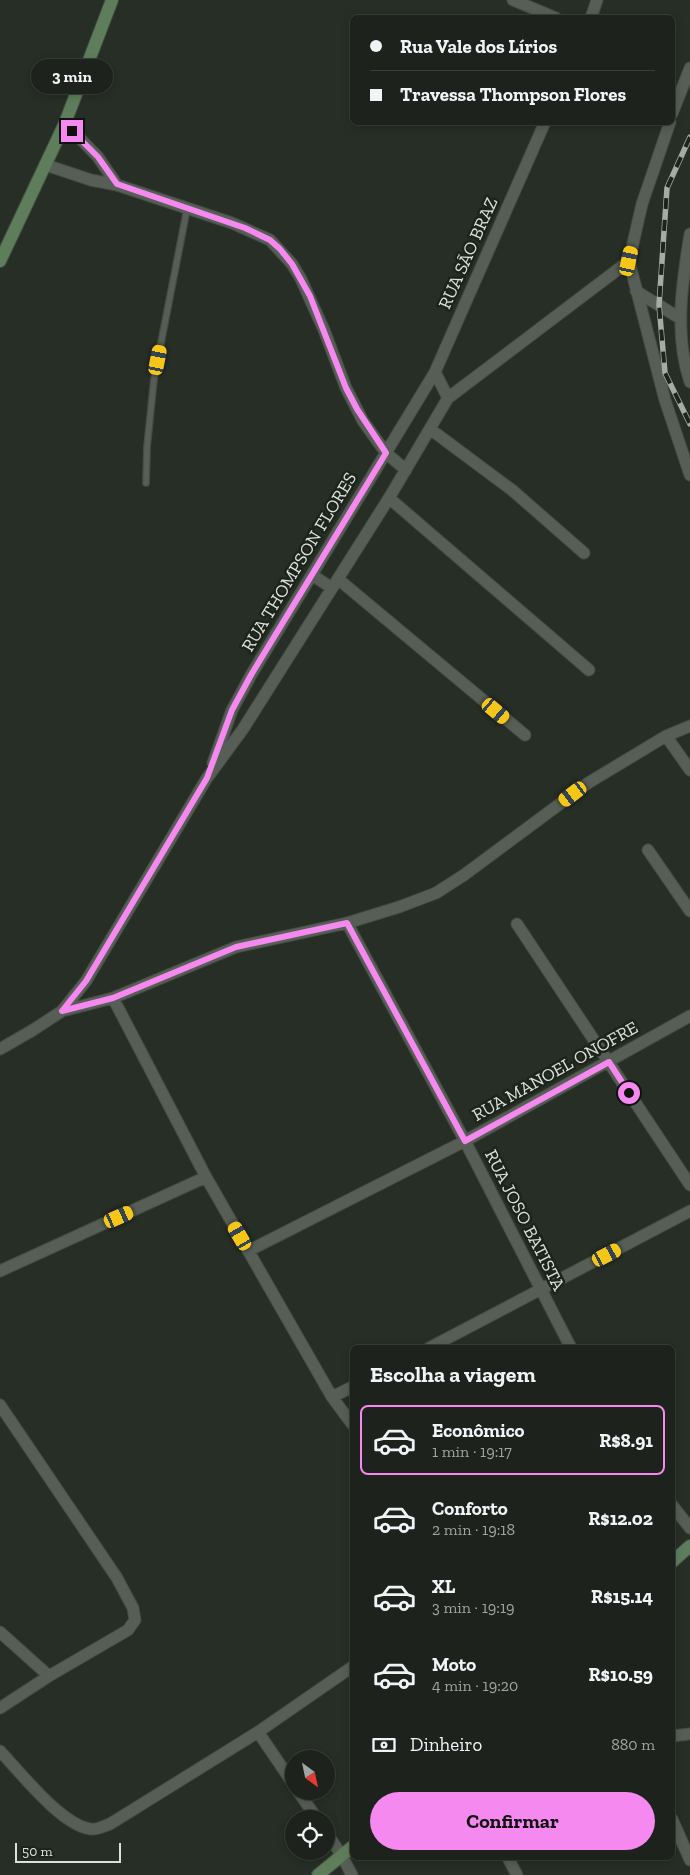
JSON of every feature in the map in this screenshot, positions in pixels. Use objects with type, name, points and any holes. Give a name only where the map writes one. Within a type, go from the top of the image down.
[{"type":"main road","points":[[0,262],[65,123],[112,0]]},
{"type":"main road","points":[[675,1559],[690,1546]]},
{"type":"main road","points":[[318,1875],[350,1849]]},
{"type":"street","points":[[513,0],[549,15]]},
{"type":"street","points":[[592,15],[597,0]]},
{"type":"street","points":[[675,106],[690,68]]},
{"type":"street","points":[[679,96],[690,88]]},
{"type":"street","points":[[65,123],[98,157],[117,184]]},
{"type":"street","name":"RUA SÃO BRAZ","points":[[434,372],[544,125]]},
{"type":"street","points":[[669,125],[642,204],[629,261],[675,434],[690,475]]},
{"type":"street","points":[[46,165],[91,180],[117,184],[232,223],[270,240],[292,264],[310,296],[353,402],[363,420],[386,453],[406,470]]},
{"type":"street","points":[[690,234],[682,283],[681,319],[682,350],[690,382]]},
{"type":"street","name":"RUA THOMPSON FLORES","points":[[0,1049],[62,1011],[86,981],[207,778],[243,729],[335,584],[448,398],[629,261]]},
{"type":"street","points":[[636,291],[681,319]]},
{"type":"street","points":[[434,372],[448,398]]},
{"type":"street","name":"RUA THOMPSON FLORES","points":[[207,778],[232,710],[259,661],[434,372]]},
{"type":"street","points":[[430,429],[512,490],[584,553]]},
{"type":"street","points":[[389,498],[589,670]]},
{"type":"street","points":[[312,575],[335,584],[525,735]]},
{"type":"street","points":[[62,1011],[113,998],[236,947],[347,923],[436,893],[471,870],[588,783],[666,736],[690,726]]},
{"type":"street","points":[[666,736],[690,770]]},
{"type":"street","points":[[648,850],[690,911]]},
{"type":"street","name":"RUA JOSO BATISTA","points":[[347,923],[465,1141],[569,1345]]},
{"type":"street","points":[[517,924],[690,1185]]},
{"type":"street","points":[[113,998],[206,1177],[332,1397],[350,1421]]},
{"type":"street","name":"RUA MANOEL ONOFRE","points":[[248,1251],[465,1141],[690,1016]]},
{"type":"street","points":[[0,1271],[206,1177]]},
{"type":"street","points":[[435,1345],[690,1211]]},
{"type":"street","points":[[332,1397],[350,1388]]},
{"type":"street","points":[[0,1405],[117,1578],[133,1608],[135,1620],[128,1630],[49,1676],[0,1708]]},
{"type":"street","points":[[675,1509],[690,1528]]},
{"type":"street","points":[[0,1632],[49,1676]]},
{"type":"street","points":[[0,1751],[53,1806],[75,1825],[92,1830],[110,1824],[258,1732],[350,1668]]},
{"type":"street","points":[[258,1732],[285,1772]]},
{"type":"street","points":[[675,1736],[690,1734]]},
{"type":"street","points":[[675,1826],[690,1860]]},
{"type":"street","points":[[335,1846],[352,1875]]},
{"type":"street","points":[[509,1860],[517,1875]]},
{"type":"lane","points":[[146,483],[147,447],[154,380],[187,209]]},
{"type":"railway","points":[[690,137],[667,188],[659,305],[665,373],[690,424]]},
{"type":"route","points":[[72,131],[98,157],[117,184],[258,233],[280,249],[292,264],[310,296],[346,388],[363,420],[386,453],[251,675],[232,710],[207,778],[86,981],[62,1011],[113,998],[236,947],[347,923],[465,1141],[609,1062],[629,1093]]}]
